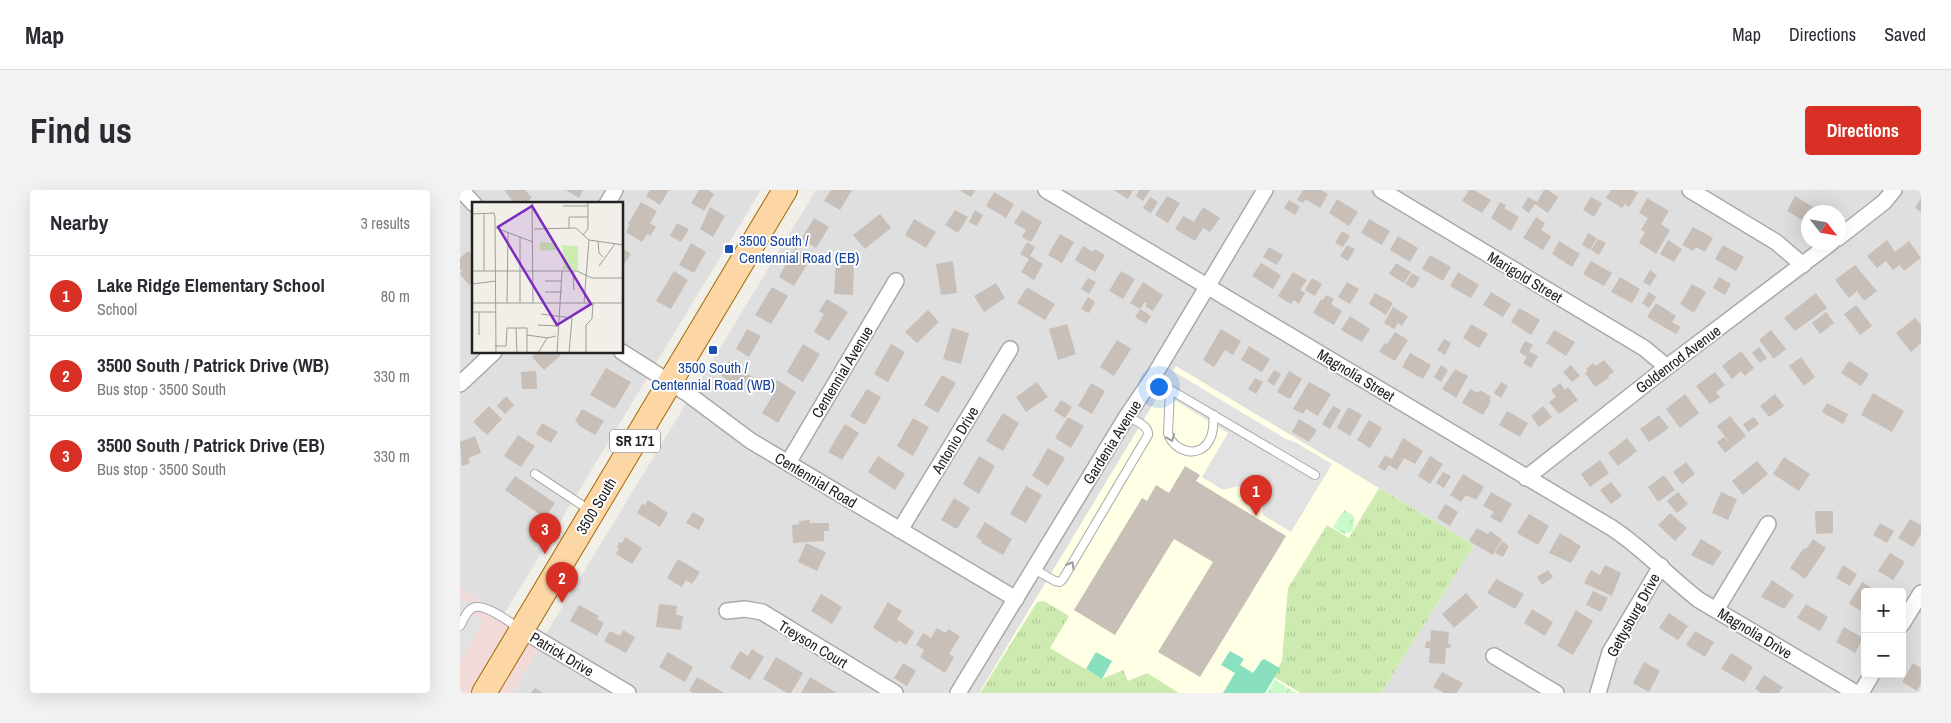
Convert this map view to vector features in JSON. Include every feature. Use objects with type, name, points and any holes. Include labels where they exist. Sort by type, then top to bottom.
[{"type":"main road","name":"3500 South","points":[[484,693],[785,190]]},
{"type":"street","points":[[461,190],[472,202]]},
{"type":"street","points":[[608,202],[615,190]]},
{"type":"street","name":"Magnolia Street","points":[[1046,190],[1630,540],[1661,566]]},
{"type":"street","name":"Gardenia Avenue","points":[[958,693],[1127,416],[1152,379],[1265,190]]},
{"type":"street","name":"Marigold Street","points":[[1381,190],[1644,348],[1667,368]]},
{"type":"street","points":[[1690,190],[1776,242],[1803,265]]},
{"type":"street","points":[[1846,232],[1884,202],[1894,190]]},
{"type":"street","name":"Goldenrod Avenue","points":[[1526,478],[1822,250]]},
{"type":"street","name":"Centennial Avenue","points":[[788,464],[896,281]]},
{"type":"street","name":"Antonio Drive","points":[[900,530],[1010,349]]},
{"type":"street","name":"Centennial Road","points":[[624,353],[670,382],[751,441],[1016,599]]},
{"type":"street","points":[[460,384],[492,354]]},
{"type":"street","points":[[1716,610],[1768,524]]},
{"type":"street","name":"Magnolia Drive","points":[[1661,566],[1680,585],[1716,610],[1856,693]]},
{"type":"street","name":"Gettysburg Drive","points":[[1598,693],[1610,652],[1661,566]]},
{"type":"street","points":[[1906,617],[1921,593]]},
{"type":"street","name":"Treyson Court","points":[[727,611],[745,609],[762,612],[895,693]]},
{"type":"street","name":"Patrick Drive","points":[[522,630],[628,693]]},
{"type":"street","points":[[1494,656],[1556,693]]},
{"type":"street","points":[[1861,693],[1870,678]]},
{"type":"lane","points":[[1152,379],[1315,475]]},
{"type":"lane","points":[[1170,390],[1168,432],[1176,447],[1187,452],[1203,448],[1212,434],[1214,415]]},
{"type":"lane","points":[[1034,569],[1056,581],[1060,582],[1063,579],[1148,435],[1146,427],[1127,416]]},
{"type":"lane","points":[[535,474],[593,512]]},
{"type":"lane","points":[[460,626],[471,608],[478,606],[488,609],[522,630]]},
{"type":"shaded area","points":[[460,190],[761,190],[460,687]]},
{"type":"shaded area","points":[[816,190],[1921,190],[1921,693],[510,693]]},
{"type":"shaded area","points":[[1176,366],[1474,545],[1381,693],[979,693]]},
{"type":"shaded area","points":[[1173,371],[1286,439],[1295,442],[1332,464],[1291,532],[1263,515],[1262,501],[1238,486],[1223,490],[1202,477],[1228,433],[1161,392]]},
{"type":"shaded area","points":[[460,588],[545,639],[512,693],[460,693]]},
{"type":"shaded area","points":[[460,597],[479,608],[475,615],[484,621],[460,662]]},
{"type":"green space","points":[[1379,488],[1474,545],[1381,693],[1301,693],[1274,677],[1282,660],[1288,588],[1327,525],[1349,538]]},
{"type":"green space","points":[[1344,510],[1354,516],[1353,531],[1344,534],[1333,527]]},
{"type":"green space","points":[[1044,601],[1069,616],[1050,648],[1102,679],[1123,670],[1128,681],[1147,673],[1179,693],[980,693],[1037,602]]},
{"type":"green space","points":[[1230,651],[1244,659],[1240,665],[1253,673],[1264,659],[1280,668],[1265,693],[1223,693],[1235,673],[1221,665]]},
{"type":"green space","points":[[1096,652],[1112,661],[1102,679],[1086,669]]},
{"type":"green space","points":[[1275,680],[1296,693],[1267,693]]},
{"type":"building","points":[[504,190],[525,190],[532,198],[527,202],[513,202]]},
{"type":"building","points":[[566,190],[583,190],[579,198]]},
{"type":"building","points":[[650,190],[669,190],[660,205],[646,196]]},
{"type":"building","points":[[699,190],[708,190],[714,194],[704,211],[691,203]]},
{"type":"building","points":[[831,190],[852,190],[840,210],[824,201]]},
{"type":"building","points":[[959,190],[976,190],[971,197]]},
{"type":"building","points":[[1115,190],[1133,190],[1128,199]]},
{"type":"building","points":[[1139,190],[1150,190],[1143,201],[1136,196]]},
{"type":"building","points":[[1303,190],[1321,190],[1328,194],[1320,208],[1305,199],[1303,203],[1297,200]]},
{"type":"building","points":[[1469,190],[1474,190],[1491,200],[1482,213],[1462,201]]},
{"type":"building","points":[[1544,190],[1548,190],[1558,197],[1548,213],[1535,204],[1529,213],[1522,208],[1528,197],[1537,202]]},
{"type":"building","points":[[1611,190],[1633,190],[1638,193],[1629,207],[1625,204],[1622,208],[1606,198]]},
{"type":"building","points":[[994,192],[1014,204],[1006,218],[986,206]]},
{"type":"building","points":[[1167,196],[1180,203],[1168,223],[1155,215]]},
{"type":"building","points":[[1795,196],[1810,205],[1801,205],[1801,219],[1787,211]]},
{"type":"building","points":[[1150,197],[1158,202],[1151,213],[1143,208]]},
{"type":"building","points":[[1591,197],[1602,203],[1594,217],[1583,210]]},
{"type":"building","points":[[1647,198],[1669,211],[1661,224],[1670,230],[1656,254],[1639,243],[1645,232],[1641,230],[1648,218],[1639,213]]},
{"type":"building","points":[[1921,198],[1921,212],[1915,208]]},
{"type":"building","points":[[1337,199],[1358,212],[1349,226],[1329,213]]},
{"type":"building","points":[[1289,200],[1300,207],[1295,215],[1284,208]]},
{"type":"building","points":[[641,202],[657,211],[650,223],[656,227],[650,236],[647,234],[642,242],[626,232],[630,225],[628,224]]},
{"type":"building","points":[[1500,202],[1506,205],[1504,208],[1519,217],[1511,231],[1491,218]]},
{"type":"building","points":[[710,207],[725,216],[713,237],[700,229]]},
{"type":"building","points":[[1203,207],[1220,218],[1210,232],[1203,228],[1195,241],[1175,229],[1183,216],[1194,222]]},
{"type":"building","points":[[955,210],[968,217],[958,233],[945,225]]},
{"type":"building","points":[[975,210],[983,215],[977,226],[969,222]]},
{"type":"building","points":[[1022,210],[1042,222],[1031,242],[1022,237],[1026,230],[1014,223]]},
{"type":"building","points":[[880,214],[891,228],[865,249],[853,235]]},
{"type":"building","points":[[1536,217],[1545,223],[1541,230],[1551,236],[1543,250],[1523,238]]},
{"type":"building","points":[[814,218],[829,227],[816,248],[801,239]]},
{"type":"building","points":[[914,219],[936,232],[926,248],[905,235]]},
{"type":"building","points":[[1369,219],[1390,231],[1382,245],[1361,233]]},
{"type":"building","points":[[677,223],[689,229],[681,242],[670,236]]},
{"type":"building","points":[[1693,227],[1713,238],[1705,252],[1696,247],[1693,251],[1682,245]]},
{"type":"building","points":[[1342,231],[1350,236],[1343,247],[1335,243]]},
{"type":"building","points":[[1588,233],[1597,238],[1590,250],[1582,245]]},
{"type":"building","points":[[1060,234],[1074,242],[1062,263],[1048,255]]},
{"type":"building","points":[[1398,236],[1418,248],[1410,262],[1390,250]]},
{"type":"building","points":[[1598,239],[1606,243],[1599,255],[1591,250]]},
{"type":"building","points":[[1668,240],[1682,249],[1674,262],[1660,254]]},
{"type":"building","points":[[1887,240],[1895,252],[1909,241],[1921,258],[1904,271],[1900,265],[1893,270],[1886,261],[1877,268],[1867,256]]},
{"type":"building","points":[[1559,241],[1580,254],[1572,267],[1552,254]]},
{"type":"building","points":[[1027,242],[1035,247],[1030,256],[1043,264],[1034,280],[1021,272],[1029,259],[1020,254]]},
{"type":"building","points":[[691,243],[706,252],[694,273],[679,265]]},
{"type":"building","points":[[1347,245],[1355,249],[1348,261],[1340,256]]},
{"type":"building","points":[[1723,245],[1744,257],[1736,271],[1715,259]]},
{"type":"building","points":[[1083,246],[1093,252],[1094,249],[1105,255],[1095,272],[1075,260]]},
{"type":"building","points":[[1269,247],[1283,255],[1277,265],[1263,257]]},
{"type":"building","points":[[795,248],[811,258],[794,286],[779,277]]},
{"type":"building","points":[[624,249],[631,254],[624,264]]},
{"type":"building","points":[[468,251],[472,255],[472,283],[469,285],[460,274],[462,271],[460,269],[460,258]]},
{"type":"building","points":[[1430,255],[1451,267],[1443,281],[1422,269]]},
{"type":"building","points":[[953,261],[957,293],[941,295],[936,264]]},
{"type":"building","points":[[1591,261],[1612,273],[1604,286],[1583,274]]},
{"type":"building","points":[[836,262],[854,263],[853,295],[834,294]]},
{"type":"building","points":[[1261,263],[1281,275],[1273,289],[1252,276]]},
{"type":"building","points":[[1396,263],[1411,272],[1404,283],[1389,274]]},
{"type":"building","points":[[1855,265],[1877,291],[1864,301],[1857,291],[1849,298],[1835,280]]},
{"type":"building","points":[[1650,270],[1657,275],[1650,286],[1643,282]]},
{"type":"building","points":[[674,271],[688,280],[671,309],[656,301]]},
{"type":"building","points":[[1121,271],[1135,279],[1123,299],[1109,291]]},
{"type":"building","points":[[1293,272],[1307,280],[1300,290],[1305,293],[1299,304],[1294,300],[1291,304],[1278,296]]},
{"type":"building","points":[[1458,272],[1479,285],[1471,298],[1450,286]]},
{"type":"building","points":[[1412,273],[1420,278],[1413,289],[1405,284]]},
{"type":"building","points":[[1620,277],[1640,289],[1632,303],[1611,292]]},
{"type":"building","points":[[1719,277],[1731,284],[1725,295],[1713,288]]},
{"type":"building","points":[[1088,278],[1096,282],[1089,294],[1081,289]]},
{"type":"building","points":[[1312,278],[1322,284],[1315,296],[1305,290]]},
{"type":"building","points":[[1143,282],[1163,295],[1153,311],[1145,306],[1147,303],[1145,302],[1140,309],[1130,303]]},
{"type":"building","points":[[1347,282],[1359,289],[1350,304],[1338,297]]},
{"type":"building","points":[[996,283],[1005,298],[984,312],[974,296]]},
{"type":"building","points":[[1692,284],[1706,292],[1694,313],[1680,304]]},
{"type":"building","points":[[772,287],[788,296],[771,324],[755,315]]},
{"type":"building","points":[[1027,287],[1055,304],[1045,320],[1017,303]]},
{"type":"building","points":[[1491,292],[1511,304],[1503,317],[1483,305]]},
{"type":"building","points":[[1649,292],[1656,297],[1649,308],[1642,303]]},
{"type":"building","points":[[1375,293],[1393,303],[1386,315],[1369,304]]},
{"type":"building","points":[[1816,293],[1827,308],[1795,331],[1784,318]]},
{"type":"building","points":[[1326,295],[1334,299],[1331,304],[1342,311],[1334,325],[1313,313],[1321,299],[1323,300]]},
{"type":"building","points":[[1088,297],[1095,302],[1089,313],[1081,309]]},
{"type":"building","points":[[827,299],[848,312],[829,341],[814,332],[824,314],[819,311]]},
{"type":"building","points":[[1656,303],[1676,316],[1672,322],[1681,327],[1676,334],[1647,317]]},
{"type":"building","points":[[1856,305],[1872,326],[1860,335],[1844,314]]},
{"type":"building","points":[[1393,307],[1408,316],[1402,326],[1398,323],[1394,329],[1384,323]]},
{"type":"building","points":[[1519,308],[1540,320],[1531,335],[1511,322]]},
{"type":"building","points":[[1140,309],[1151,316],[1146,324],[1135,317]]},
{"type":"building","points":[[928,310],[939,322],[917,343],[905,332]]},
{"type":"building","points":[[1826,312],[1834,323],[1820,334],[1812,323]]},
{"type":"building","points":[[1350,316],[1370,329],[1362,342],[1341,330]]},
{"type":"building","points":[[1915,318],[1921,325],[1921,343],[1911,352],[1896,333]]},
{"type":"building","points":[[1067,324],[1076,354],[1058,360],[1049,329]]},
{"type":"building","points":[[1471,324],[1488,334],[1479,348],[1463,338]]},
{"type":"building","points":[[952,328],[969,333],[961,364],[943,359]]},
{"type":"building","points":[[747,329],[761,336],[749,357],[736,349]]},
{"type":"building","points":[[1221,329],[1241,341],[1233,355],[1225,350],[1214,367],[1203,360]]},
{"type":"building","points":[[1554,330],[1575,342],[1566,356],[1546,343]]},
{"type":"building","points":[[1771,330],[1786,349],[1774,359],[1759,340]]},
{"type":"building","points":[[1395,332],[1408,340],[1395,361],[1379,352]]},
{"type":"building","points":[[1444,339],[1451,343],[1445,355],[1437,350]]},
{"type":"building","points":[[1117,340],[1131,349],[1114,376],[1100,367]]},
{"type":"building","points":[[1525,341],[1533,345],[1529,351],[1538,356],[1531,368],[1523,363],[1527,357],[1519,352]]},
{"type":"building","points":[[803,344],[820,354],[803,382],[787,372]]},
{"type":"building","points":[[891,344],[905,352],[888,382],[874,374]]},
{"type":"building","points":[[1249,346],[1270,359],[1262,372],[1241,360]]},
{"type":"building","points":[[1759,347],[1767,358],[1760,363],[1752,353]]},
{"type":"building","points":[[1741,351],[1754,368],[1745,376],[1741,371],[1732,379],[1722,366]]},
{"type":"building","points":[[1410,353],[1431,365],[1423,379],[1402,367]]},
{"type":"building","points":[[535,354],[561,355],[544,370],[532,357]]},
{"type":"building","points":[[1801,357],[1815,377],[1804,386],[1789,366]]},
{"type":"building","points":[[1604,360],[1614,372],[1608,376],[1609,378],[1595,387],[1585,373],[1588,371],[1586,369],[1593,363],[1596,366]]},
{"type":"building","points":[[729,361],[754,378],[744,391],[719,374]]},
{"type":"building","points":[[1849,361],[1869,374],[1861,386],[1841,373]]},
{"type":"building","points":[[1441,365],[1448,370],[1441,382],[1434,377]]},
{"type":"building","points":[[1571,365],[1580,376],[1572,382],[1563,372]]},
{"type":"building","points":[[606,368],[631,382],[615,409],[590,395]]},
{"type":"building","points":[[1455,369],[1468,376],[1456,398],[1442,389]]},
{"type":"building","points":[[1274,370],[1281,374],[1274,386],[1267,381]]},
{"type":"building","points":[[536,371],[537,389],[522,389],[521,372]]},
{"type":"building","points":[[1289,371],[1302,379],[1290,399],[1277,392]]},
{"type":"building","points":[[1715,372],[1725,385],[1716,392],[1720,397],[1710,404],[1696,386]]},
{"type":"building","points":[[942,375],[956,383],[938,413],[924,405]]},
{"type":"building","points":[[1255,378],[1263,382],[1256,394],[1248,389]]},
{"type":"building","points":[[777,380],[796,392],[778,423],[762,413],[774,393],[770,391]]},
{"type":"building","points":[[1037,382],[1048,397],[1026,412],[1016,397]]},
{"type":"building","points":[[1309,382],[1331,394],[1318,416],[1306,409],[1303,414],[1293,409]]},
{"type":"building","points":[[1501,382],[1508,386],[1501,398],[1494,393]]},
{"type":"building","points":[[1091,383],[1105,391],[1092,414],[1078,406]]},
{"type":"building","points":[[1560,383],[1565,390],[1568,387],[1578,400],[1559,414],[1549,402],[1556,397],[1551,390]]},
{"type":"building","points":[[867,389],[881,397],[865,425],[850,416]]},
{"type":"building","points":[[1470,389],[1478,393],[1480,390],[1491,397],[1489,400],[1491,401],[1483,415],[1462,403]]},
{"type":"building","points":[[1873,393],[1904,411],[1892,432],[1861,415]]},
{"type":"building","points":[[1685,394],[1699,413],[1680,428],[1666,409]]},
{"type":"building","points":[[1775,394],[1784,406],[1769,417],[1760,406]]},
{"type":"building","points":[[506,396],[514,405],[505,414],[497,406]]},
{"type":"building","points":[[1061,400],[1072,407],[1065,418],[1054,411]]},
{"type":"building","points":[[1827,403],[1848,414],[1843,424],[1822,412]]},
{"type":"building","points":[[489,406],[502,419],[487,435],[473,422]]},
{"type":"building","points":[[1333,406],[1341,410],[1330,429],[1322,424]]},
{"type":"building","points":[[1543,406],[1552,417],[1539,427],[1531,416]]},
{"type":"building","points":[[1348,407],[1362,415],[1350,436],[1337,428]]},
{"type":"building","points":[[582,409],[604,421],[595,435],[578,425],[575,421]]},
{"type":"building","points":[[1507,411],[1528,423],[1520,437],[1499,425]]},
{"type":"building","points":[[1003,413],[1019,423],[1003,451],[986,441]]},
{"type":"building","points":[[1659,415],[1669,428],[1649,442],[1640,429]]},
{"type":"building","points":[[1730,416],[1746,436],[1725,453],[1717,442],[1724,437],[1730,443],[1717,426]]},
{"type":"building","points":[[1068,417],[1084,426],[1071,448],[1055,438]]},
{"type":"building","points":[[1754,417],[1759,424],[1748,432],[1743,424]]},
{"type":"building","points":[[913,418],[929,427],[913,456],[897,446]]},
{"type":"building","points":[[1299,419],[1317,430],[1309,442],[1292,432]]},
{"type":"building","points":[[1369,420],[1382,428],[1370,448],[1357,440]]},
{"type":"building","points":[[542,423],[558,432],[551,443],[536,434]]},
{"type":"building","points":[[845,424],[859,433],[842,460],[828,452]]},
{"type":"building","points":[[518,435],[535,446],[521,467],[504,456]]},
{"type":"building","points":[[475,436],[481,453],[468,458],[470,463],[462,466],[460,442]]},
{"type":"building","points":[[1403,438],[1423,451],[1415,464],[1404,458],[1397,470],[1389,465],[1385,471],[1378,467],[1385,455],[1392,459]]},
{"type":"building","points":[[1627,438],[1637,451],[1618,466],[1608,453]]},
{"type":"building","points":[[1048,448],[1065,458],[1048,486],[1032,476]]},
{"type":"building","points":[[878,456],[905,474],[895,490],[868,472]]},
{"type":"building","points":[[979,456],[995,466],[979,494],[963,484]]},
{"type":"building","points":[[1430,456],[1443,464],[1430,484],[1418,476]]},
{"type":"building","points":[[1784,457],[1810,474],[1799,491],[1773,474]]},
{"type":"building","points":[[1600,460],[1609,473],[1590,487],[1581,474]]},
{"type":"building","points":[[1757,461],[1768,474],[1743,495],[1732,481]]},
{"type":"building","points":[[1686,462],[1695,474],[1682,484],[1673,472]]},
{"type":"building","points":[[1185,466],[1200,475],[1196,481],[1286,536],[1200,677],[1158,652],[1213,562],[1174,539],[1115,635],[1074,610],[1142,498],[1147,501],[1156,485],[1169,493]]},
{"type":"building","points":[[1443,472],[1451,476],[1444,488],[1436,483]]},
{"type":"building","points":[[1463,474],[1484,487],[1476,500],[1466,495],[1461,502],[1450,495]]},
{"type":"building","points":[[1664,475],[1675,490],[1658,502],[1648,487]]},
{"type":"building","points":[[515,476],[555,503],[545,518],[505,490]]},
{"type":"building","points":[[1611,482],[1622,496],[1611,504],[1600,490]]},
{"type":"building","points":[[1026,486],[1042,495],[1026,523],[1010,514]]},
{"type":"building","points":[[1491,492],[1512,504],[1501,523],[1490,517],[1494,512],[1483,506]]},
{"type":"building","points":[[1678,492],[1688,504],[1677,513],[1667,501]]},
{"type":"building","points":[[1721,492],[1737,499],[1728,520],[1712,513]]},
{"type":"building","points":[[954,498],[970,508],[957,529],[941,520]]},
{"type":"building","points":[[648,500],[668,513],[660,527],[637,513],[642,504],[645,505]]},
{"type":"building","points":[[1445,504],[1458,512],[1450,526],[1437,518]]},
{"type":"building","points":[[1815,511],[1833,511],[1833,533],[1816,534]]},
{"type":"building","points":[[693,512],[705,519],[699,530],[686,523]]},
{"type":"building","points":[[1670,513],[1687,528],[1675,541],[1658,525]]},
{"type":"building","points":[[1529,514],[1549,526],[1538,545],[1517,533]]},
{"type":"building","points":[[1910,519],[1921,525],[1921,534],[1913,547],[1898,538]]},
{"type":"building","points":[[810,520],[810,523],[829,523],[829,531],[824,531],[824,541],[793,543],[792,525],[799,524],[799,521]]},
{"type":"building","points":[[985,522],[1012,539],[1003,555],[981,543],[982,541],[976,537]]},
{"type":"building","points":[[1880,523],[1894,531],[1887,543],[1873,535]]},
{"type":"building","points":[[1477,528],[1488,534],[1490,531],[1502,539],[1493,555],[1469,541]]},
{"type":"building","points":[[1560,533],[1581,546],[1571,563],[1549,553]]},
{"type":"building","points":[[625,537],[642,548],[632,564],[616,554],[619,542],[622,543]]},
{"type":"building","points":[[1701,539],[1722,552],[1713,566],[1691,555]]},
{"type":"building","points":[[1813,539],[1826,548],[1805,579],[1790,568]]},
{"type":"building","points":[[1502,541],[1509,546],[1503,557],[1495,553]]},
{"type":"building","points":[[806,543],[826,552],[817,571],[798,562]]},
{"type":"building","points":[[1890,553],[1905,562],[1893,580],[1878,571]]},
{"type":"building","points":[[678,559],[700,572],[692,584],[686,580],[682,587],[667,578]]},
{"type":"building","points":[[1605,565],[1621,573],[1612,596],[1584,583],[1591,570],[1600,575]]},
{"type":"building","points":[[1843,565],[1857,574],[1850,586],[1836,578]]},
{"type":"building","points":[[1548,570],[1553,577],[1542,585],[1537,577]]},
{"type":"building","points":[[1496,579],[1524,594],[1515,609],[1487,593]]},
{"type":"building","points":[[1772,580],[1794,595],[1784,609],[1761,597]]},
{"type":"building","points":[[1862,582],[1872,588],[1861,588],[1861,611],[1849,604]]},
{"type":"building","points":[[1593,591],[1608,598],[1601,612],[1586,605]]},
{"type":"building","points":[[1466,593],[1478,607],[1454,628],[1442,614]]},
{"type":"building","points":[[821,594],[842,607],[832,624],[811,611]]},
{"type":"building","points":[[888,602],[902,611],[897,619],[914,632],[906,645],[899,640],[897,643],[873,628]]},
{"type":"building","points":[[659,604],[677,606],[676,615],[683,616],[681,630],[656,627]]},
{"type":"building","points":[[1806,604],[1828,617],[1820,631],[1797,618]]},
{"type":"building","points":[[579,605],[599,616],[597,619],[604,623],[597,636],[570,621]]},
{"type":"building","points":[[1532,609],[1553,622],[1545,636],[1524,623]]},
{"type":"building","points":[[1576,610],[1593,621],[1573,655],[1557,646]]},
{"type":"building","points":[[1669,613],[1688,626],[1678,640],[1659,628]]},
{"type":"building","points":[[1844,627],[1861,637],[1861,642],[1855,653],[1836,642]]},
{"type":"building","points":[[937,628],[946,633],[948,629],[960,636],[949,654],[954,657],[945,673],[920,657],[924,650],[916,645],[923,633],[931,638]]},
{"type":"building","points":[[623,630],[635,637],[626,653],[604,641],[610,631],[620,636]]},
{"type":"building","points":[[1431,630],[1449,632],[1448,644],[1451,644],[1450,648],[1446,648],[1445,664],[1429,663],[1430,648],[1425,648],[1426,641],[1430,642]]},
{"type":"building","points":[[1695,631],[1714,642],[1705,657],[1686,645]]},
{"type":"building","points":[[752,649],[764,657],[750,680],[730,668],[740,651],[748,656]]},
{"type":"building","points":[[668,652],[693,667],[685,682],[659,667]]},
{"type":"building","points":[[1731,653],[1753,667],[1744,682],[1721,669]]},
{"type":"building","points":[[776,657],[803,673],[791,693],[787,693],[763,679]]},
{"type":"building","points":[[1644,662],[1660,671],[1649,692],[1633,683]]},
{"type":"building","points":[[903,663],[916,671],[907,686],[894,678]]},
{"type":"building","points":[[1913,663],[1921,668],[1921,684],[1917,691],[1902,682]]},
{"type":"building","points":[[1442,672],[1463,683],[1457,693],[1444,693],[1433,687]]},
{"type":"building","points":[[1764,675],[1783,687],[1779,693],[1761,693],[1755,689]]},
{"type":"building","points":[[697,677],[724,693],[693,693],[689,691]]},
{"type":"building","points":[[810,677],[837,693],[801,693]]},
{"type":"building","points":[[535,688],[543,693],[531,693]]},
{"type":"place","name":"3500 South / Centennial Road (EB)","points":[[729,249]]},
{"type":"place","name":"3500 South / Centennial Road (WB)","points":[[713,350]]},
{"type":"place","name":"Lake Ridge Elementary School","points":[[1256,516]]},
{"type":"place","name":"3500 South / Patrick Drive (EB)","points":[[545,554]]},
{"type":"place","name":"3500 South / Patrick Drive (WB)","points":[[562,603]]}]
